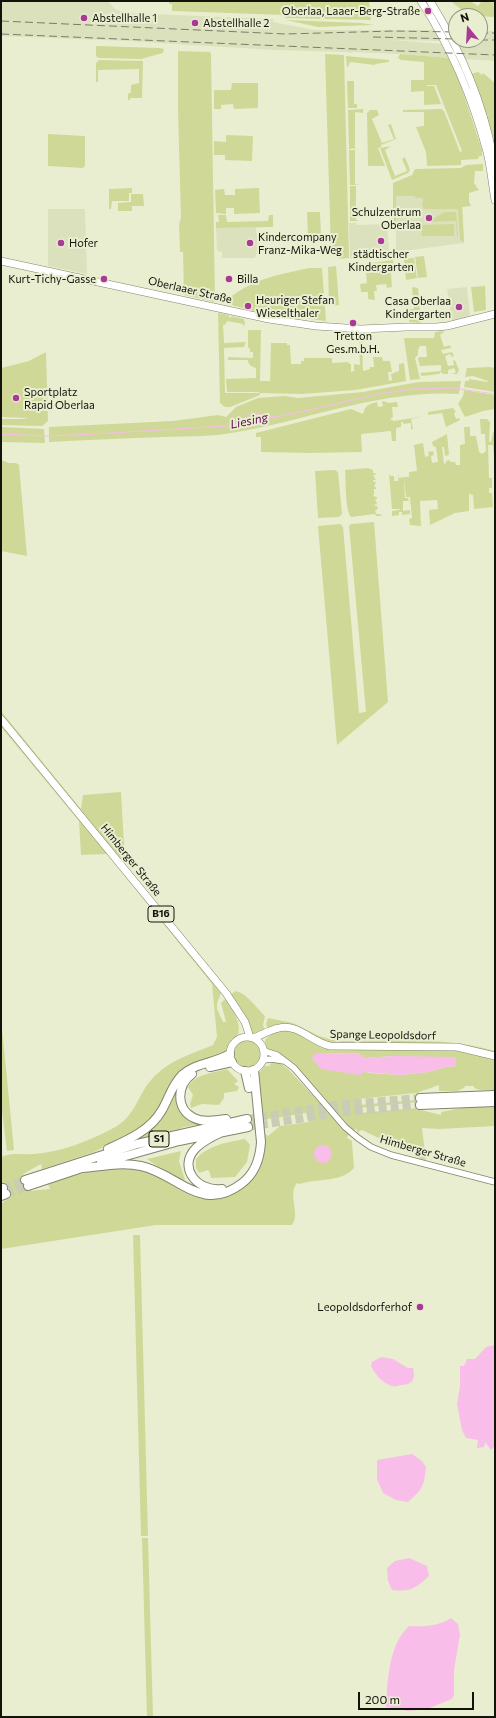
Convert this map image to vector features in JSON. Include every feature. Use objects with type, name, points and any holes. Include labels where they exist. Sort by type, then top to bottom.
[{"type":"highway","points":[[81,1165],[149,1127],[160,1114],[176,1082],[182,1075],[193,1068],[223,1058],[231,1058]]},
{"type":"highway","points":[[231,1058],[199,1070],[186,1079],[182,1085],[180,1101],[188,1114],[195,1118],[208,1120],[230,1119],[245,1122]]},
{"type":"highway","points":[[81,1165],[140,1166],[161,1173],[187,1189],[204,1195],[224,1193],[235,1189],[245,1182],[253,1172],[260,1152],[261,1142],[249,1071]]},
{"type":"highway","points":[[222,1132],[202,1143],[191,1154],[189,1161],[191,1176],[197,1183],[205,1188],[214,1190],[233,1185],[242,1178],[254,1160],[256,1142],[248,1079],[249,1071]]},
{"type":"highway","points":[[495,1095],[420,1101],[495,1102]]},
{"type":"highway","name":"S1","points":[[81,1165],[222,1132],[245,1122]]},
{"type":"highway","name":"S1","points":[[26,1183],[81,1165],[137,1144],[245,1122]]},
{"type":"main road","points":[[422,1],[458,59],[465,86],[487,152],[495,200]]},
{"type":"main road","points":[[430,1],[444,24],[489,136],[495,168]]},
{"type":"main road","name":"Oberlaaer Straße","points":[[1,260],[270,319],[300,324],[362,329],[436,327],[447,326],[495,314]]},
{"type":"main road","name":"Himberger Straße","points":[[1,719],[222,988],[245,1022],[252,1038]]},
{"type":"main road","name":"Himberger Straße","points":[[240,1016],[242,1028],[241,1038]]},
{"type":"main road","name":"Spange Leopoldsdorf","points":[[252,1038],[266,1031],[280,1027],[292,1028],[314,1041],[330,1046],[456,1048],[495,1056]]},
{"type":"main road","points":[[263,1048],[252,1038],[241,1038],[233,1045],[231,1058],[238,1068],[249,1071],[260,1065],[263,1060],[264,1038],[274,1029]]},
{"type":"street","name":"Himberger Straße","points":[[263,1048],[278,1055],[294,1068],[346,1127],[366,1144],[391,1155],[495,1182]]},
{"type":"street","points":[[263,1060],[272,1059],[284,1061]]},
{"type":"shaded area","points":[[1,1],[108,1],[115,9],[127,13],[273,19],[273,22],[314,30],[435,30],[441,41],[392,40],[443,44],[450,58],[400,54],[274,50],[128,41],[1,36]]},
{"type":"shaded area","points":[[488,31],[495,31],[495,61],[465,59],[460,48],[488,48]]},
{"type":"shaded area","name":"Schulzentrum Oberlaa","points":[[462,195],[464,243],[396,252],[396,196]]},
{"type":"shaded area","points":[[48,209],[85,209],[87,274],[48,266]]},
{"type":"shaded area","points":[[349,223],[356,223],[357,225],[387,224],[389,251],[371,252],[354,256],[350,259]]},
{"type":"shaded area","points":[[256,227],[258,249],[255,258],[222,258],[222,252],[217,251],[216,228]]},
{"type":"shaded area","name":"Casa Oberlaa Kindergarten","points":[[467,287],[470,316],[452,321],[447,289]]},
{"type":"shaded area","points":[[358,1053],[364,1058],[394,1056],[455,1057],[456,1066],[428,1072],[401,1075],[364,1072],[360,1075],[321,1069],[312,1059],[314,1054]]},
{"type":"shaded area","points":[[319,1145],[327,1145],[332,1150],[330,1161],[327,1163],[319,1163],[314,1158],[314,1150]]},
{"type":"shaded area","points":[[495,1345],[495,1446],[491,1450],[485,1442],[484,1447],[477,1448],[478,1440],[466,1438],[462,1430],[457,1404],[460,1386],[460,1366],[464,1366],[467,1359],[475,1359],[486,1347]]},
{"type":"shaded area","points":[[381,1357],[393,1359],[408,1368],[413,1368],[414,1375],[412,1381],[408,1384],[394,1386],[388,1385],[377,1375],[371,1366],[372,1362]]},
{"type":"shaded area","points":[[412,1454],[422,1461],[426,1467],[422,1487],[408,1502],[396,1500],[383,1493],[377,1479],[377,1460]]},
{"type":"shaded area","points":[[409,1558],[427,1566],[429,1576],[412,1589],[392,1590],[388,1581],[387,1568],[395,1561]]},
{"type":"shaded area","points":[[451,1618],[458,1624],[460,1635],[454,1670],[454,1695],[452,1699],[427,1709],[408,1711],[386,1707],[390,1664],[397,1643],[402,1634],[409,1626],[431,1625],[441,1623]]},
{"type":"green space","points":[[169,1],[369,1],[371,20],[285,18],[285,15],[172,11],[172,4],[169,4]]},
{"type":"green space","points":[[451,1],[470,1],[478,6],[482,1],[495,3],[493,6],[495,7],[495,17],[488,16],[488,8],[460,8]]},
{"type":"green space","points":[[286,20],[361,23],[374,25],[318,27]]},
{"type":"green space","points":[[96,46],[164,49],[163,53],[141,59],[98,58],[96,56]]},
{"type":"green space","points":[[178,51],[210,52],[211,54],[215,302],[184,295],[183,252],[180,252],[179,224],[181,218]]},
{"type":"green space","points":[[325,54],[344,55],[349,258],[339,259],[339,254],[336,254],[336,251],[331,252]]},
{"type":"green space","points":[[400,54],[450,58],[482,150],[482,156],[479,156],[478,159],[461,160],[461,165],[427,166],[426,152],[416,127],[424,126],[424,112],[403,112],[403,110],[441,109],[444,111],[460,152],[462,151],[436,85],[427,86],[434,86],[441,104],[424,105],[424,91],[411,92],[411,80],[424,80],[424,62],[401,60],[398,58]]},
{"type":"green space","points":[[346,56],[389,60],[389,62],[375,65],[350,62],[347,67]]},
{"type":"green space","points":[[99,60],[143,61],[142,98],[130,98],[130,100],[128,100],[128,94],[131,92],[131,85],[139,83],[139,69],[98,70],[98,82],[96,82],[96,63]]},
{"type":"green space","points":[[478,72],[482,75],[483,73],[495,83],[495,145],[471,74]]},
{"type":"green space","points":[[347,81],[354,81],[354,104],[357,104],[357,108],[348,108]]},
{"type":"green space","points":[[232,83],[258,83],[258,108],[234,109],[233,104],[221,105],[221,109],[214,109],[214,90],[231,90]]},
{"type":"green space","points":[[363,109],[363,113],[355,112],[355,148],[358,148],[349,149],[348,110]]},
{"type":"green space","points":[[370,110],[377,110],[379,115],[372,119],[382,143],[394,139],[388,125],[391,124],[396,139],[381,145],[381,147],[378,148],[385,166],[368,166],[367,113]]},
{"type":"green space","points":[[48,134],[85,136],[85,166],[83,168],[48,166]]},
{"type":"green space","points":[[226,135],[253,136],[252,161],[225,160],[225,155],[214,155],[214,141],[226,142]]},
{"type":"green space","points":[[391,146],[385,150],[395,176],[407,171],[402,159],[405,157],[410,170],[408,173],[392,180],[380,148]]},
{"type":"green space","points":[[349,150],[355,150],[355,184],[359,185],[350,185]]},
{"type":"green space","points":[[483,164],[483,171],[475,171],[474,183],[479,190],[469,193],[469,202],[471,206],[462,207],[464,242],[460,240],[458,209],[424,209],[422,198],[415,198],[415,196],[396,196],[396,229],[393,229],[393,183],[412,175],[415,169],[461,168],[466,165]]},
{"type":"green space","points":[[350,186],[356,186],[356,220],[359,221],[350,221]]},
{"type":"green space","points":[[132,188],[132,193],[129,193],[129,201],[112,201],[111,209],[109,209],[109,189]]},
{"type":"green space","points":[[259,188],[260,213],[234,214],[234,208],[226,208],[226,214],[216,213],[215,190],[224,189],[225,195],[235,195],[235,189]]},
{"type":"green space","points":[[131,194],[143,194],[144,206],[132,206],[132,211],[118,211],[118,203],[131,202]]},
{"type":"green space","points":[[307,212],[320,212],[321,236],[308,236]]},
{"type":"green space","points":[[444,212],[456,212],[458,237],[456,221],[428,222]]},
{"type":"green space","points":[[218,215],[226,215],[227,222],[268,221],[269,215],[273,215],[273,227],[216,228],[216,222],[219,222]]},
{"type":"green space","points":[[454,224],[454,236],[422,236],[421,225]]},
{"type":"green space","points":[[424,256],[427,277],[418,278],[415,257]]},
{"type":"green space","points":[[414,258],[417,278],[406,280],[404,259]]},
{"type":"green space","points":[[393,260],[395,272],[391,273],[392,287],[387,288],[386,284],[376,285],[377,291],[374,291],[375,300],[368,299],[368,292],[361,292],[360,284],[367,283],[365,264]]},
{"type":"green space","points":[[336,266],[339,305],[329,306],[328,267]]},
{"type":"green space","points":[[309,268],[322,268],[326,321],[261,313],[232,305],[232,296],[250,285],[289,272]]},
{"type":"green space","points":[[485,286],[486,310],[474,312],[471,287]]},
{"type":"green space","points":[[412,287],[418,288],[421,323],[409,322],[410,309],[414,309]]},
{"type":"green space","points":[[218,313],[229,315],[231,318],[231,316],[244,319],[245,324],[243,327],[243,324],[227,321],[226,324],[223,325],[224,343],[246,342],[244,347],[224,348],[225,393],[259,393],[260,382],[259,392],[227,392],[226,379],[256,378],[256,368],[250,366],[248,360],[228,360],[228,357],[253,358],[253,352],[250,352],[250,348],[248,348],[248,330],[261,330],[260,381],[270,381],[271,343],[287,343],[287,345],[290,345],[291,364],[301,364],[301,361],[304,361],[304,358],[332,358],[332,363],[349,362],[349,364],[351,364],[351,372],[354,371],[354,364],[360,365],[359,342],[362,342],[363,371],[370,369],[370,367],[374,367],[373,357],[382,357],[383,361],[390,361],[392,372],[388,372],[389,381],[392,380],[391,374],[399,371],[399,364],[404,363],[406,381],[355,390],[302,394],[260,393],[260,395],[230,407],[225,407],[220,403]]},
{"type":"green space","points":[[445,331],[440,335],[444,347],[450,345],[451,348],[441,350],[443,354],[452,352],[454,356],[452,357],[450,354],[445,356],[448,366],[454,365],[453,361],[455,360],[459,370],[457,374],[452,374],[456,372],[454,368],[448,370],[448,374],[443,374],[441,372],[439,374],[422,376],[420,373],[441,371],[441,365],[420,366],[418,359],[419,357],[427,357],[426,346],[420,346],[418,355],[415,358],[420,379],[410,380],[404,338],[434,338],[435,332]]},
{"type":"green space","points":[[46,352],[48,421],[42,426],[1,425],[1,419],[29,418],[1,417],[1,368],[29,361]]},
{"type":"green space","points":[[467,368],[495,368],[495,392],[464,387],[465,381],[469,381],[469,379],[488,381],[473,376],[465,377]]},
{"type":"green space","points":[[461,381],[459,394],[401,396],[344,407],[259,428],[223,434],[206,436],[49,442],[49,427],[173,421],[218,415],[226,417],[236,407],[258,398],[285,396],[298,398],[363,392],[419,382]]},
{"type":"green space","points":[[464,390],[495,395],[495,409],[465,417],[458,404],[463,396]]},
{"type":"green space","points":[[382,401],[388,403],[397,402],[398,407],[392,407],[393,417],[390,419],[394,421],[425,416],[411,419],[413,429],[411,429],[411,423],[403,424],[403,422],[401,422],[401,427],[396,428],[396,441],[392,441],[391,431],[361,434],[362,452],[261,452],[261,437],[256,437],[256,433],[351,409],[363,414],[365,408],[369,404],[377,402],[378,407],[383,406]]},
{"type":"green space","points":[[453,408],[456,412],[454,413],[456,419],[459,418],[460,420],[446,427],[442,413],[428,415],[428,412]]},
{"type":"green space","points":[[480,419],[487,419],[490,422],[489,442],[491,442],[493,432],[495,432],[495,470],[493,445],[488,445],[489,478],[492,478],[492,488],[489,488],[489,493],[492,493],[493,507],[474,509],[473,495],[469,494],[469,511],[455,513],[430,525],[429,510],[438,509],[437,500],[420,501],[421,526],[410,525],[409,519],[412,518],[410,497],[406,497],[404,477],[409,477],[409,472],[417,471],[414,445],[423,443],[425,457],[429,456],[428,452],[433,451],[434,455],[431,456],[432,463],[438,462],[436,447],[433,446],[432,442],[447,434],[449,455],[445,456],[444,447],[442,447],[444,464],[446,461],[450,460],[450,462],[455,462],[456,465],[460,465],[460,445],[465,444],[464,427],[470,427],[470,436],[476,436],[479,452],[482,454],[486,451],[485,434],[481,434]]},
{"type":"green space","points":[[1,427],[44,429],[45,443],[1,442]]},
{"type":"green space","points":[[1,460],[19,465],[27,556],[1,551]]},
{"type":"green space","points":[[368,468],[373,470],[373,473],[376,475],[373,475],[376,480],[373,480],[376,482],[374,487],[376,487],[376,489],[374,489],[373,496],[377,497],[377,499],[375,499],[377,504],[373,505],[377,506],[378,509],[375,510],[376,514],[380,514],[382,516],[376,516],[375,514],[351,517],[347,502],[345,470]]},
{"type":"green space","points":[[335,470],[338,472],[342,514],[339,517],[318,518],[315,471]]},
{"type":"green space","points":[[399,473],[399,478],[404,477],[405,498],[408,498],[409,501],[403,501],[403,511],[410,510],[410,514],[402,515],[402,512],[399,512],[399,515],[392,516],[392,511],[400,510],[392,509],[389,474],[394,476],[394,481],[398,481]]},
{"type":"green space","points":[[374,522],[388,702],[337,745],[318,526],[340,524],[343,527],[359,713],[366,712],[349,526],[351,524]]},
{"type":"green space","points":[[1,711],[81,809],[83,795],[121,792],[125,862],[120,868],[221,993],[217,1003],[217,1009],[223,1022],[226,1022],[221,1003],[225,999],[233,1010],[239,1025],[238,1034],[230,1043],[226,1052],[169,1086],[157,1114],[144,1127],[94,1152],[42,1169],[41,1164],[23,1174],[29,1191],[50,1189],[48,1184],[72,1176],[116,1167],[142,1168],[214,1197],[253,1176],[262,1131],[268,1136],[280,1126],[309,1122],[306,1113],[262,1120],[257,1075],[265,1066],[271,1066],[269,1065],[273,1062],[280,1063],[288,1069],[349,1134],[347,1138],[352,1141],[354,1168],[349,1173],[336,1178],[300,1184],[297,1183],[293,1193],[295,1215],[292,1225],[156,1225],[1,1249],[1,1204],[7,1199],[1,1182],[1,1157],[13,1154],[45,1153],[55,1151],[97,1136],[117,1126],[127,1117],[147,1085],[161,1070],[185,1056],[213,1045],[217,1037],[212,984],[107,854],[81,855],[79,821],[1,727]]},
{"type":"green space","points":[[236,991],[245,995],[265,1016],[263,1025],[265,1031],[256,1035],[252,1033],[231,994]]},
{"type":"green space","points":[[1,1018],[14,1150],[7,1151],[1,1103]]},
{"type":"green space","points":[[268,1018],[293,1023],[319,1036],[337,1041],[437,1041],[476,1046],[495,1051],[495,1054],[474,1048],[341,1044],[328,1042],[291,1024],[273,1025],[268,1029],[266,1024]]},
{"type":"green space","points":[[284,1030],[298,1033],[327,1049],[455,1049],[489,1057],[493,1060],[495,1059],[495,1090],[480,1090],[474,1088],[474,1086],[465,1086],[457,1091],[439,1091],[439,1085],[419,1092],[421,1110],[441,1115],[441,1112],[466,1107],[495,1106],[495,1126],[439,1129],[422,1128],[426,1161],[419,1159],[417,1150],[385,1141],[362,1130],[359,1131],[359,1134],[356,1129],[352,1130],[295,1065],[282,1055],[268,1049],[265,1045],[266,1039],[269,1036]],"holes":[[[358,1053],[364,1058],[394,1056],[456,1066],[428,1072],[401,1075],[369,1073],[314,1054]],[[416,1093],[417,1100],[358,1105],[358,1099]],[[418,1102],[418,1108],[358,1113],[358,1108]]]},
{"type":"green space","points":[[247,1040],[257,1044],[261,1054],[257,1064],[247,1068],[237,1064],[233,1054],[237,1044]]},
{"type":"green space","points":[[227,1058],[228,1060],[203,1067],[189,1073],[179,1087],[178,1095],[182,1109],[188,1115],[203,1122],[203,1124],[184,1127],[126,1143],[151,1127],[158,1119],[181,1078],[198,1067]]},
{"type":"green space","points":[[227,1069],[238,1081],[234,1084],[239,1087],[237,1091],[224,1093],[224,1098],[219,1105],[202,1104],[191,1108],[190,1104],[193,1095],[188,1087],[191,1083],[195,1079],[205,1075]]},
{"type":"green space","points":[[245,1139],[250,1145],[247,1162],[235,1177],[211,1178],[208,1170],[199,1173],[196,1168],[196,1159],[206,1150],[232,1141]]},
{"type":"green space","points":[[181,1151],[179,1161],[185,1180],[173,1177],[147,1159]]},
{"type":"green space","points":[[133,1235],[140,1235],[148,1536],[141,1536]]},
{"type":"green space","points":[[142,1538],[148,1538],[153,1717],[147,1717]]},
{"type":"waterway","name":"Liesing","points":[[1,434],[46,436],[76,435],[227,426],[291,414],[379,394],[413,389],[453,388],[495,394]]},
{"type":"waterway","points":[[237,424],[248,415],[261,414],[274,417]]},
{"type":"tunnel","points":[[247,1119],[334,1105],[420,1098]]},
{"type":"tunnel","points":[[248,1127],[336,1113],[420,1105]]},
{"type":"tunnel","points":[[3,1188],[25,1180]]},
{"type":"tunnel","points":[[6,1194],[28,1186]]},
{"type":"railway","points":[[1,21],[285,34],[394,31],[448,32]]},
{"type":"railway","points":[[488,33],[495,33]]},
{"type":"railway","points":[[1,34],[495,55]]},
{"type":"railway","points":[[373,37],[448,39]]},
{"type":"railway","points":[[488,40],[495,40]]},
{"type":"place","name":"Oberlaa, Laaer-Berg-Straße","points":[[428,11]]},
{"type":"place","name":"Abstellhalle 1","points":[[84,18]]},
{"type":"place","name":"Abstellhalle 2","points":[[195,23]]},
{"type":"place","name":"Schulzentrum Oberlaa","points":[[429,218]]},
{"type":"place","name":"städtischer Kindergarten","points":[[381,241]]},
{"type":"place","name":"Hofer","points":[[61,243]]},
{"type":"place","name":"Kindercompany Franz-Mika-Weg","points":[[250,243]]},
{"type":"place","name":"Kurt-Tichy-Gasse","points":[[104,279]]},
{"type":"place","name":"Billa","points":[[229,279]]},
{"type":"place","name":"Heuriger Stefan Wieselthaler","points":[[248,306]]},
{"type":"place","name":"Casa Oberlaa Kindergarten","points":[[459,307]]},
{"type":"place","name":"Tretton Ges.m.b.H.","points":[[353,323]]},
{"type":"place","name":"Sportplatz Rapid Oberlaa","points":[[16,398]]},
{"type":"place","name":"Leopoldsdorferhof","points":[[420,1307]]}]
